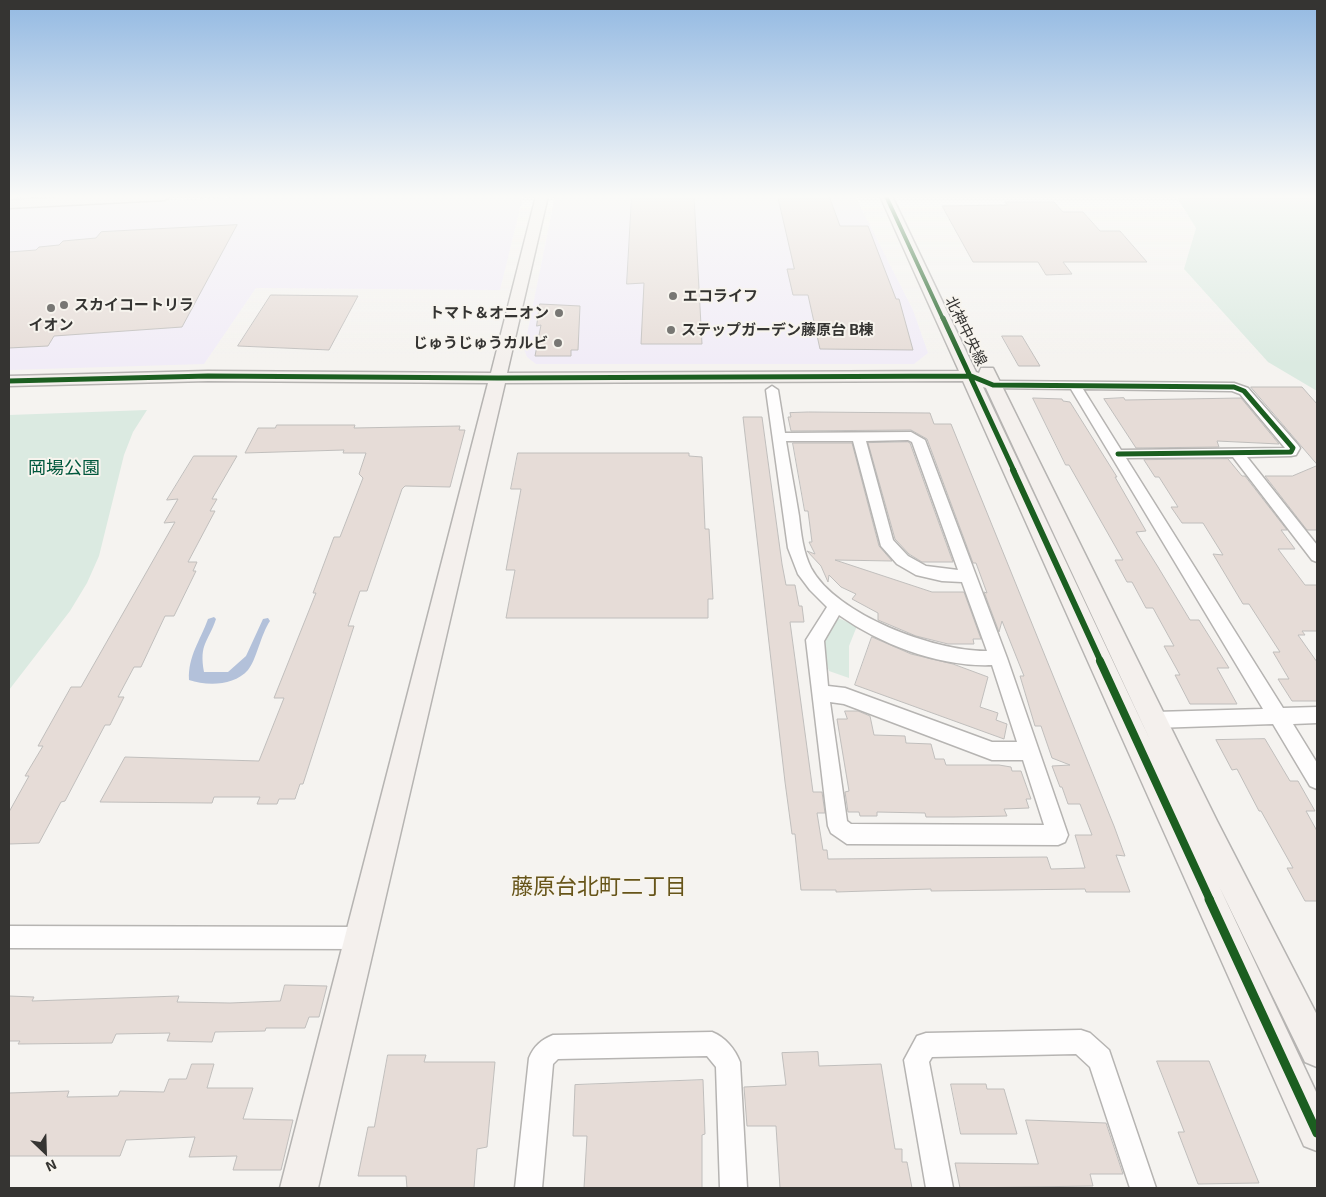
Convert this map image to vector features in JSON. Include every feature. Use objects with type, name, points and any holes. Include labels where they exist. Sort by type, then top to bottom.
[{"type":"street","points":[[298,1188],[362,938],[529,252]]},
{"type":"street","points":[[915,252],[1155,720],[1207,831],[1317,1050]]},
{"type":"street","name":"北神中央線","points":[[928,252],[943,283]]},
{"type":"street","points":[[9,381],[208,376],[497,385],[772,390],[981,379]]},
{"type":"street","points":[[981,379],[1101,666],[1317,1133]]},
{"type":"street","points":[[9,395],[497,385],[981,379],[1075,386],[1234,387],[1244,391],[1293,448],[1291,452],[1118,454]]},
{"type":"street","points":[[1075,386],[1317,780]]},
{"type":"street","points":[[772,390],[796,548],[804,571],[837,605],[877,630],[939,653],[966,658],[998,658]]},
{"type":"street","points":[[858,436],[886,542],[896,555],[909,566],[926,573],[945,576],[967,576]]},
{"type":"street","points":[[779,437],[911,436],[918,440],[998,658],[1058,835],[847,834],[838,826],[820,694],[815,640],[837,605]]},
{"type":"street","points":[[1237,453],[1317,556]]},
{"type":"street","points":[[820,694],[845,696],[992,751],[1030,751]]},
{"type":"street","points":[[1155,720],[1317,715]]},
{"type":"street","points":[[9,937],[362,938]]},
{"type":"street","points":[[939,1188],[916,1060],[926,1045],[1081,1042],[1100,1059],[1143,1188]]},
{"type":"street","points":[[528,1188],[541,1058],[553,1047],[712,1044],[728,1062],[734,1188]]},
{"type":"shaded area","points":[[9,252],[509,252],[500,290],[256,288],[204,364],[9,370]]},
{"type":"shaded area","points":[[544,252],[883,252],[913,310],[928,353],[914,364],[536,364],[527,357],[524,349]]},
{"type":"green space","points":[[1189,252],[1317,252],[1317,391],[1268,362],[1184,269]]},
{"type":"green space","name":"岡場公園","points":[[147,410],[133,432],[124,455],[99,556],[87,583],[70,611],[9,690],[9,415]]},
{"type":"green space","points":[[831,615],[857,626],[849,646],[849,678],[829,671],[820,646]]},
{"type":"water","points":[[214,617],[216,619],[203,649],[204,672],[228,672],[246,656],[263,619],[268,618],[270,621],[251,666],[242,675],[228,682],[212,684],[189,680],[190,663],[195,649],[208,619]]},
{"type":"building","points":[[9,252],[223,252],[182,327],[54,336],[48,346],[9,348]]},
{"type":"building","points":[[629,252],[697,252],[702,344],[641,344],[644,283],[627,284]]},
{"type":"building","points":[[790,252],[878,252],[896,299],[899,299],[913,350],[820,349],[808,295],[793,295],[787,269],[794,269]]},
{"type":"building","points":[[967,252],[1138,252],[1147,262],[1063,262],[1072,274],[1046,275],[1038,262],[973,262]]},
{"type":"building","points":[[271,295],[358,296],[329,350],[238,346]]},
{"type":"building","points":[[540,304],[580,306],[578,350],[571,350],[571,356],[535,356],[541,325],[537,326]]},
{"type":"building","points":[[1002,336],[1022,336],[1040,366],[1019,366]]},
{"type":"building","points":[[1251,387],[1302,387],[1317,404],[1317,464]]},
{"type":"building","points":[[1033,398],[1062,399],[1063,401],[1070,402],[1117,477],[1115,477],[1146,531],[1136,532],[1190,620],[1199,620],[1229,668],[1217,668],[1237,704],[1190,704],[1175,675],[1180,675],[1164,646],[1174,646],[1153,608],[1146,608],[1132,582],[1127,582],[1115,560],[1123,560],[1069,465],[1066,465]]},
{"type":"building","points":[[1124,398],[1125,400],[1241,398],[1279,444],[1217,441],[1219,447],[1136,448],[1104,399]]},
{"type":"building","points":[[790,413],[930,413],[934,424],[951,424],[1114,826],[1125,856],[1116,855],[1130,892],[1086,892],[1085,889],[931,891],[931,889],[836,892],[836,890],[801,890],[795,834],[792,834],[785,782],[743,417],[762,417],[786,585],[795,585],[799,606],[802,606],[804,622],[790,622],[813,792],[822,792],[825,813],[817,813],[823,850],[827,850],[828,859],[1047,857],[1051,869],[1085,868],[1075,835],[1092,835],[1080,804],[1068,804],[1062,787],[1060,787],[1052,766],[1070,765],[1052,758],[1041,726],[1035,726],[1020,676],[1024,676],[1002,621],[999,632],[984,592],[987,593],[976,563],[973,563],[927,439],[911,430],[791,431],[788,417],[791,417]]},
{"type":"building","points":[[277,425],[355,425],[354,428],[460,426],[459,430],[465,430],[450,487],[405,486],[402,489],[367,591],[360,591],[348,626],[354,626],[303,784],[300,784],[295,799],[279,799],[277,804],[257,804],[260,797],[214,797],[212,803],[100,802],[125,757],[259,761],[284,698],[274,698],[316,593],[313,593],[334,537],[340,537],[363,478],[359,474],[366,453],[343,453],[344,450],[245,453],[258,428],[275,428]]},
{"type":"building","points":[[793,443],[852,443],[879,546],[892,561],[835,560],[932,592],[964,592],[981,639],[973,639],[974,644],[948,644],[916,636],[878,620],[878,613],[852,599],[856,594],[841,587],[829,575],[828,582],[821,566],[807,551],[815,554],[809,542],[812,542],[808,511],[805,511]]},
{"type":"building","points":[[868,443],[910,443],[953,562],[922,562],[909,554],[895,539]]},
{"type":"building","points":[[518,453],[689,453],[689,456],[702,457],[705,529],[709,529],[713,599],[708,599],[708,618],[506,618],[515,570],[506,570],[521,489],[511,489]]},
{"type":"building","points":[[194,456],[237,456],[212,499],[217,499],[210,511],[215,511],[188,562],[197,562],[193,571],[196,571],[174,616],[165,616],[141,667],[134,667],[118,697],[124,697],[110,725],[105,725],[65,801],[61,802],[39,843],[9,844],[9,812],[29,776],[25,776],[43,746],[38,746],[71,687],[81,687],[175,522],[164,523],[178,499],[167,500]]},
{"type":"building","points":[[1228,459],[1242,476],[1245,476],[1287,530],[1281,530],[1295,549],[1278,549],[1305,585],[1317,585],[1317,631],[1302,631],[1305,635],[1298,635],[1317,662],[1317,701],[1292,701],[1278,679],[1289,679],[1273,652],[1280,652],[1249,604],[1243,604],[1213,554],[1223,555],[1203,523],[1182,523],[1171,507],[1178,507],[1159,477],[1155,477],[1144,460]]},
{"type":"building","points":[[1317,466],[1317,530],[1307,530],[1265,476],[1292,476]]},
{"type":"building","points":[[872,637],[911,654],[953,664],[988,677],[980,707],[998,713],[996,720],[1007,724],[1004,739],[855,685]]},
{"type":"building","points":[[845,711],[858,711],[870,716],[874,735],[905,736],[906,743],[931,744],[935,759],[944,759],[946,765],[999,765],[1011,767],[1012,771],[1021,771],[1031,799],[1026,799],[1029,808],[1004,809],[1007,816],[926,817],[925,813],[877,812],[877,816],[860,816],[859,812],[848,812],[845,792],[849,791],[837,719],[847,719]]},
{"type":"building","points":[[1265,739],[1290,781],[1298,781],[1315,811],[1306,811],[1317,831],[1317,901],[1305,901],[1287,868],[1293,868],[1261,811],[1259,811],[1237,769],[1232,770],[1216,740]]},
{"type":"building","points":[[285,985],[327,986],[319,1017],[309,1017],[305,1028],[266,1028],[265,1031],[215,1032],[212,1042],[167,1041],[170,1033],[116,1034],[112,1043],[18,1044],[20,1041],[9,1041],[9,996],[34,997],[32,1001],[179,996],[177,1002],[230,1003],[280,1001]]},
{"type":"building","points":[[818,1052],[819,1066],[881,1064],[895,1149],[902,1149],[902,1162],[907,1162],[912,1188],[780,1188],[776,1126],[747,1126],[744,1087],[786,1085],[782,1053]]},
{"type":"building","points":[[388,1055],[426,1055],[424,1062],[495,1062],[487,1147],[477,1149],[474,1188],[407,1188],[406,1176],[358,1176],[368,1127],[374,1127]]},
{"type":"building","points":[[1157,1061],[1209,1061],[1259,1183],[1198,1184],[1178,1132],[1184,1132]]},
{"type":"building","points":[[192,1064],[214,1064],[207,1088],[253,1088],[243,1119],[293,1120],[281,1170],[233,1170],[237,1156],[189,1157],[195,1137],[126,1140],[120,1156],[9,1156],[9,1093],[69,1091],[67,1097],[118,1096],[120,1091],[164,1092],[169,1079],[186,1079]]},
{"type":"building","points":[[703,1080],[705,1134],[702,1135],[702,1188],[584,1188],[587,1136],[573,1136],[575,1085]]},
{"type":"building","points":[[951,1084],[986,1084],[987,1089],[1004,1089],[1017,1134],[961,1134]]},
{"type":"building","points":[[1026,1120],[1106,1123],[1123,1174],[1090,1174],[1093,1186],[960,1188],[955,1163],[1038,1164]]},
{"type":"cycle path","points":[[912,252],[1317,1133]]},
{"type":"cycle path","points":[[9,381],[208,376],[498,378],[971,376],[993,385],[1234,387],[1244,391],[1293,448],[1291,452],[1118,454]]},
{"type":"place","name":"エコライフ","points":[[673,296]]},
{"type":"place","name":"スカイコートリラ","points":[[64,305]]},
{"type":"place","name":"イオン","points":[[51,308]]},
{"type":"place","name":"トマト＆オニオン","points":[[559,313]]},
{"type":"place","name":"ステップガーデン藤原台 B棟","points":[[671,330]]},
{"type":"place","name":"じゅうじゅうカルビ","points":[[558,343]]},
{"type":"district","name":"藤原台北町二丁目","points":[[599,887]]}]
